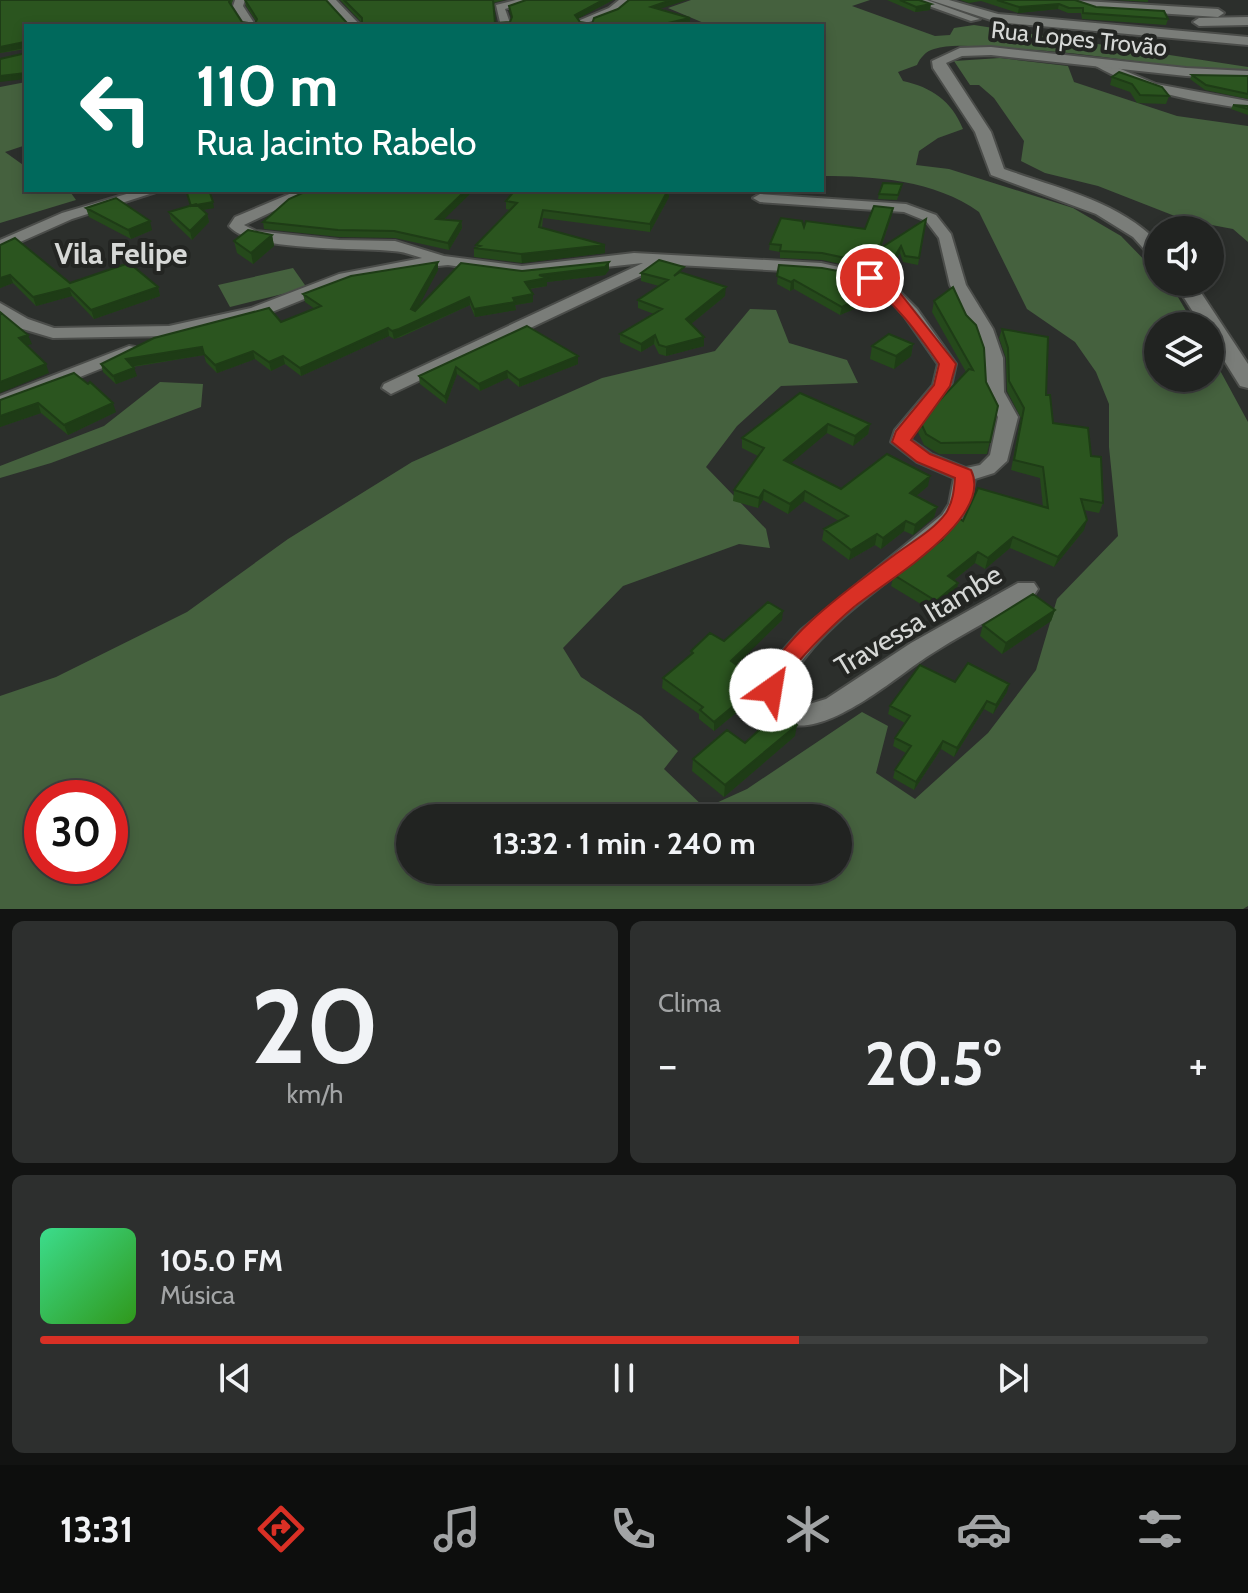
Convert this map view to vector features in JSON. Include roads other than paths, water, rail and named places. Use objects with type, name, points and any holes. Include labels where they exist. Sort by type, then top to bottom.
[{"type":"main road","name":"Rua Lopes Trovão","points":[[936,0],[978,14],[1023,21],[1248,41]]},
{"type":"main road","name":"Rua Lopes Trovão","points":[[963,0],[1020,14],[1219,23],[1248,21]]},
{"type":"main road","name":"Rua Lopes Trovão","points":[[1073,0],[1095,5],[1198,13],[1248,10]]},
{"type":"main road","name":"Rua Lopes Trovão","points":[[1144,238],[1102,210],[997,172],[983,132],[940,68],[939,61],[960,52],[991,51],[1248,75]]},
{"type":"main road","points":[[1193,296],[1248,381]]},
{"type":"street","points":[[240,0],[238,6],[250,24]]},
{"type":"street","points":[[330,0],[354,24]]},
{"type":"street","points":[[504,24],[499,7],[528,0]]},
{"type":"street","points":[[585,24],[583,21],[613,10],[625,0]]},
{"type":"street","points":[[917,0],[975,19]]},
{"type":"street","points":[[1098,63],[1114,73],[1161,90],[1248,105]]},
{"type":"street","points":[[0,246],[67,216],[148,192]]},
{"type":"street","points":[[306,192],[240,220],[236,226],[243,233],[256,236],[339,245],[395,246],[448,260],[522,271],[655,259],[821,268],[861,275],[883,285],[911,313],[947,364],[942,386],[902,434],[901,442],[924,458],[965,475],[987,469],[1000,457],[1008,417],[995,392],[994,358],[984,329],[958,285],[942,229],[926,215],[906,208],[760,198]]},
{"type":"street","points":[[391,388],[649,266],[655,259]]},
{"type":"street","points":[[0,308],[22,323],[53,333],[169,331],[256,312],[345,277],[448,260]]},
{"type":"street","points":[[0,403],[94,366],[169,331]]},
{"type":"street","name":"Travessa Itambe","points":[[965,475],[963,497],[953,517],[934,536],[844,604],[779,670],[771,690],[773,697],[777,704],[803,716],[831,707],[920,649],[1026,589]]},
{"type":"district","name":"Vila Felipe","points":[[121,254]]}]
